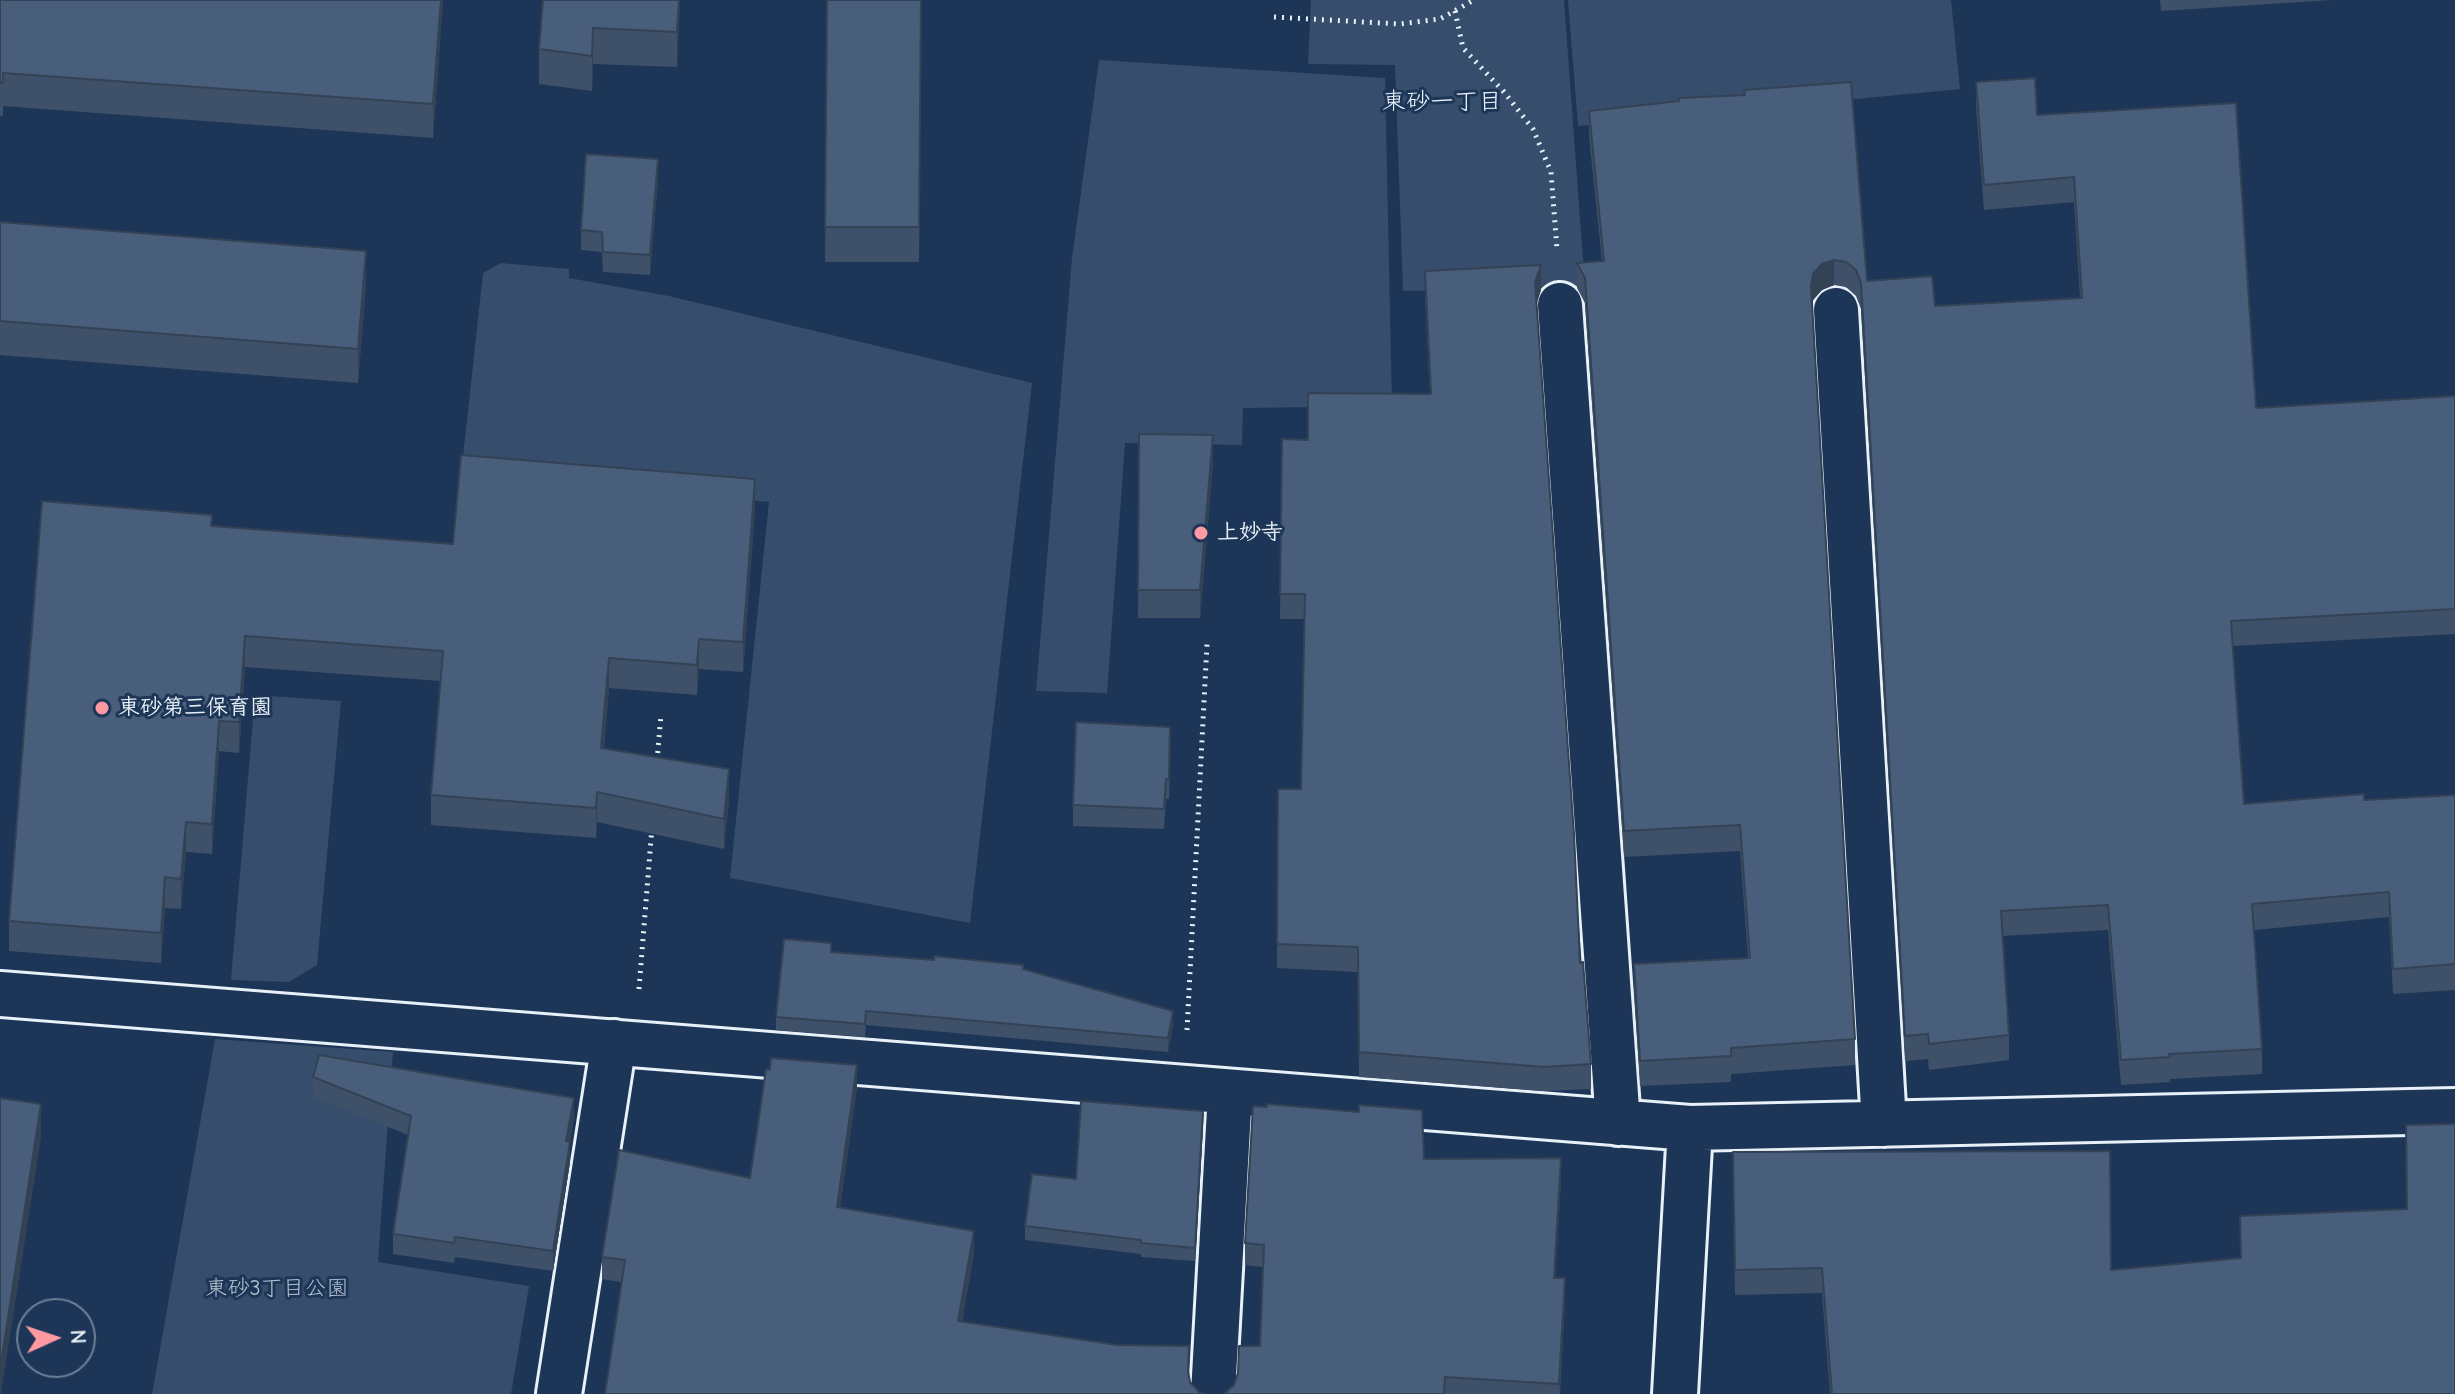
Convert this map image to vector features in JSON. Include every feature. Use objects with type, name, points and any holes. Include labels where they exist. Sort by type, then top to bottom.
[{"type":"street","points":[[1560,305],[1618,1123]]},
{"type":"street","points":[[1836,310],[1884,1124]]},
{"type":"street","points":[[0,994],[1690,1128],[2455,1111]]},
{"type":"street","points":[[559,1394],[625,1043]]},
{"type":"street","points":[[1213,1394],[1230,1092]]},
{"type":"street","points":[[1675,1394],[1690,1128]]},
{"type":"path","points":[[1274,17],[1400,24],[1440,19],[1474,0]]},
{"type":"path","points":[[1455,11],[1463,48],[1533,129],[1551,172],[1560,305]]},
{"type":"path","points":[[1185,1089],[1207,644]]},
{"type":"path","points":[[657,762],[661,715]]},
{"type":"path","points":[[625,1043],[652,824]]},
{"type":"green space","points":[[1311,0],[1564,0],[1585,287],[1403,291],[1395,65],[1308,64]]},
{"type":"green space","points":[[1568,0],[1951,0],[1960,89],[1578,126]]},
{"type":"green space","points":[[1099,60],[1385,78],[1392,406],[1243,408],[1242,445],[1125,443],[1107,693],[1036,691],[1072,258]]},
{"type":"green space","points":[[501,263],[569,269],[569,278],[669,296],[1032,383],[970,923],[730,878],[769,502],[461,475],[483,273]]},
{"type":"green space","points":[[255,695],[341,701],[317,965],[289,982],[231,980]]},
{"type":"green space","name":"東砂3丁目公園","points":[[215,1039],[393,1052],[378,1262],[529,1286],[511,1394],[152,1394]]},
{"type":"building","points":[[0,0],[441,0],[433,104],[3,73],[3,83],[0,83]]},
{"type":"building","points":[[543,0],[679,0],[677,32],[593,28],[592,56],[539,49]]},
{"type":"building","points":[[827,0],[921,0],[919,227],[825,227]]},
{"type":"building","points":[[2035,78],[2037,115],[2236,103],[2256,408],[2455,396],[2455,609],[2231,621],[2244,804],[2364,794],[2364,800],[2455,795],[2455,964],[2393,969],[2389,892],[2252,904],[2262,1049],[2121,1060],[2108,905],[2001,911],[2009,1035],[1929,1044],[1928,1034],[1905,1036],[1861,283],[1856,270],[1846,262],[1834,260],[1822,264],[1813,274],[1811,286],[1855,1039],[1731,1048],[1731,1056],[1640,1061],[1634,964],[1750,958],[1740,825],[1624,831],[1585,278],[1577,263],[1604,261],[1589,111],[1679,101],[1679,98],[1745,95],[1744,90],[1851,82],[1867,281],[1932,276],[1935,306],[2082,298],[2074,177],[1984,185],[1976,82]]},
{"type":"building","points":[[586,154],[658,159],[650,255],[603,252],[602,232],[581,230]]},
{"type":"building","points":[[0,222],[366,251],[358,349],[0,321]]},
{"type":"building","points":[[1541,265],[1535,282],[1574,834],[1580,963],[1583,962],[1591,1064],[1544,1067],[1359,1052],[1358,947],[1277,944],[1278,789],[1301,789],[1305,594],[1280,594],[1282,439],[1308,440],[1308,393],[1431,394],[1425,271]]},
{"type":"building","points":[[1139,434],[1213,435],[1200,590],[1138,590]]},
{"type":"building","points":[[461,455],[755,479],[743,642],[699,639],[697,665],[609,658],[601,748],[729,769],[724,819],[597,792],[596,808],[431,795],[443,651],[245,636],[239,722],[219,721],[212,824],[186,822],[181,879],[165,877],[161,933],[9,921],[42,501],[212,515],[211,526],[453,544]]},
{"type":"building","points":[[1076,722],[1170,727],[1169,779],[1166,779],[1164,809],[1073,805]]},
{"type":"building","points":[[784,939],[831,943],[831,952],[934,960],[934,956],[1023,965],[1023,969],[1173,1011],[1168,1038],[866,1011],[865,1024],[776,1017]]},
{"type":"building","points":[[319,1055],[574,1098],[553,1251],[455,1237],[454,1243],[393,1234],[411,1116],[313,1077]]},
{"type":"building","points":[[771,1058],[857,1065],[837,1207],[974,1231],[958,1321],[1117,1345],[1189,1346],[1190,1382],[1203,1394],[605,1394],[625,1260],[602,1257],[619,1150],[750,1178],[766,1069],[770,1070]]},
{"type":"building","points":[[0,1098],[41,1104],[0,1369]]},
{"type":"building","points":[[1081,1101],[1203,1111],[1195,1248],[1025,1226],[1032,1174],[1076,1179]]},
{"type":"building","points":[[1267,1104],[1359,1112],[1359,1105],[1422,1110],[1424,1159],[1561,1158],[1554,1278],[1565,1278],[1559,1384],[1445,1377],[1444,1394],[1224,1394],[1234,1385],[1238,1373],[1239,1346],[1260,1346],[1264,1245],[1245,1243],[1253,1106],[1267,1107]]},
{"type":"building","points":[[2455,1124],[2455,1394],[1832,1394],[1822,1268],[1735,1270],[1733,1152],[2110,1151],[2111,1270],[2241,1258],[2240,1216],[2407,1209],[2406,1125]]},
{"type":"place","name":"上妙寺","points":[[1201,533]]},
{"type":"place","name":"東砂第三保育園","points":[[102,708]]},
{"type":"district","name":"東砂一丁目","points":[[1442,102]]}]
